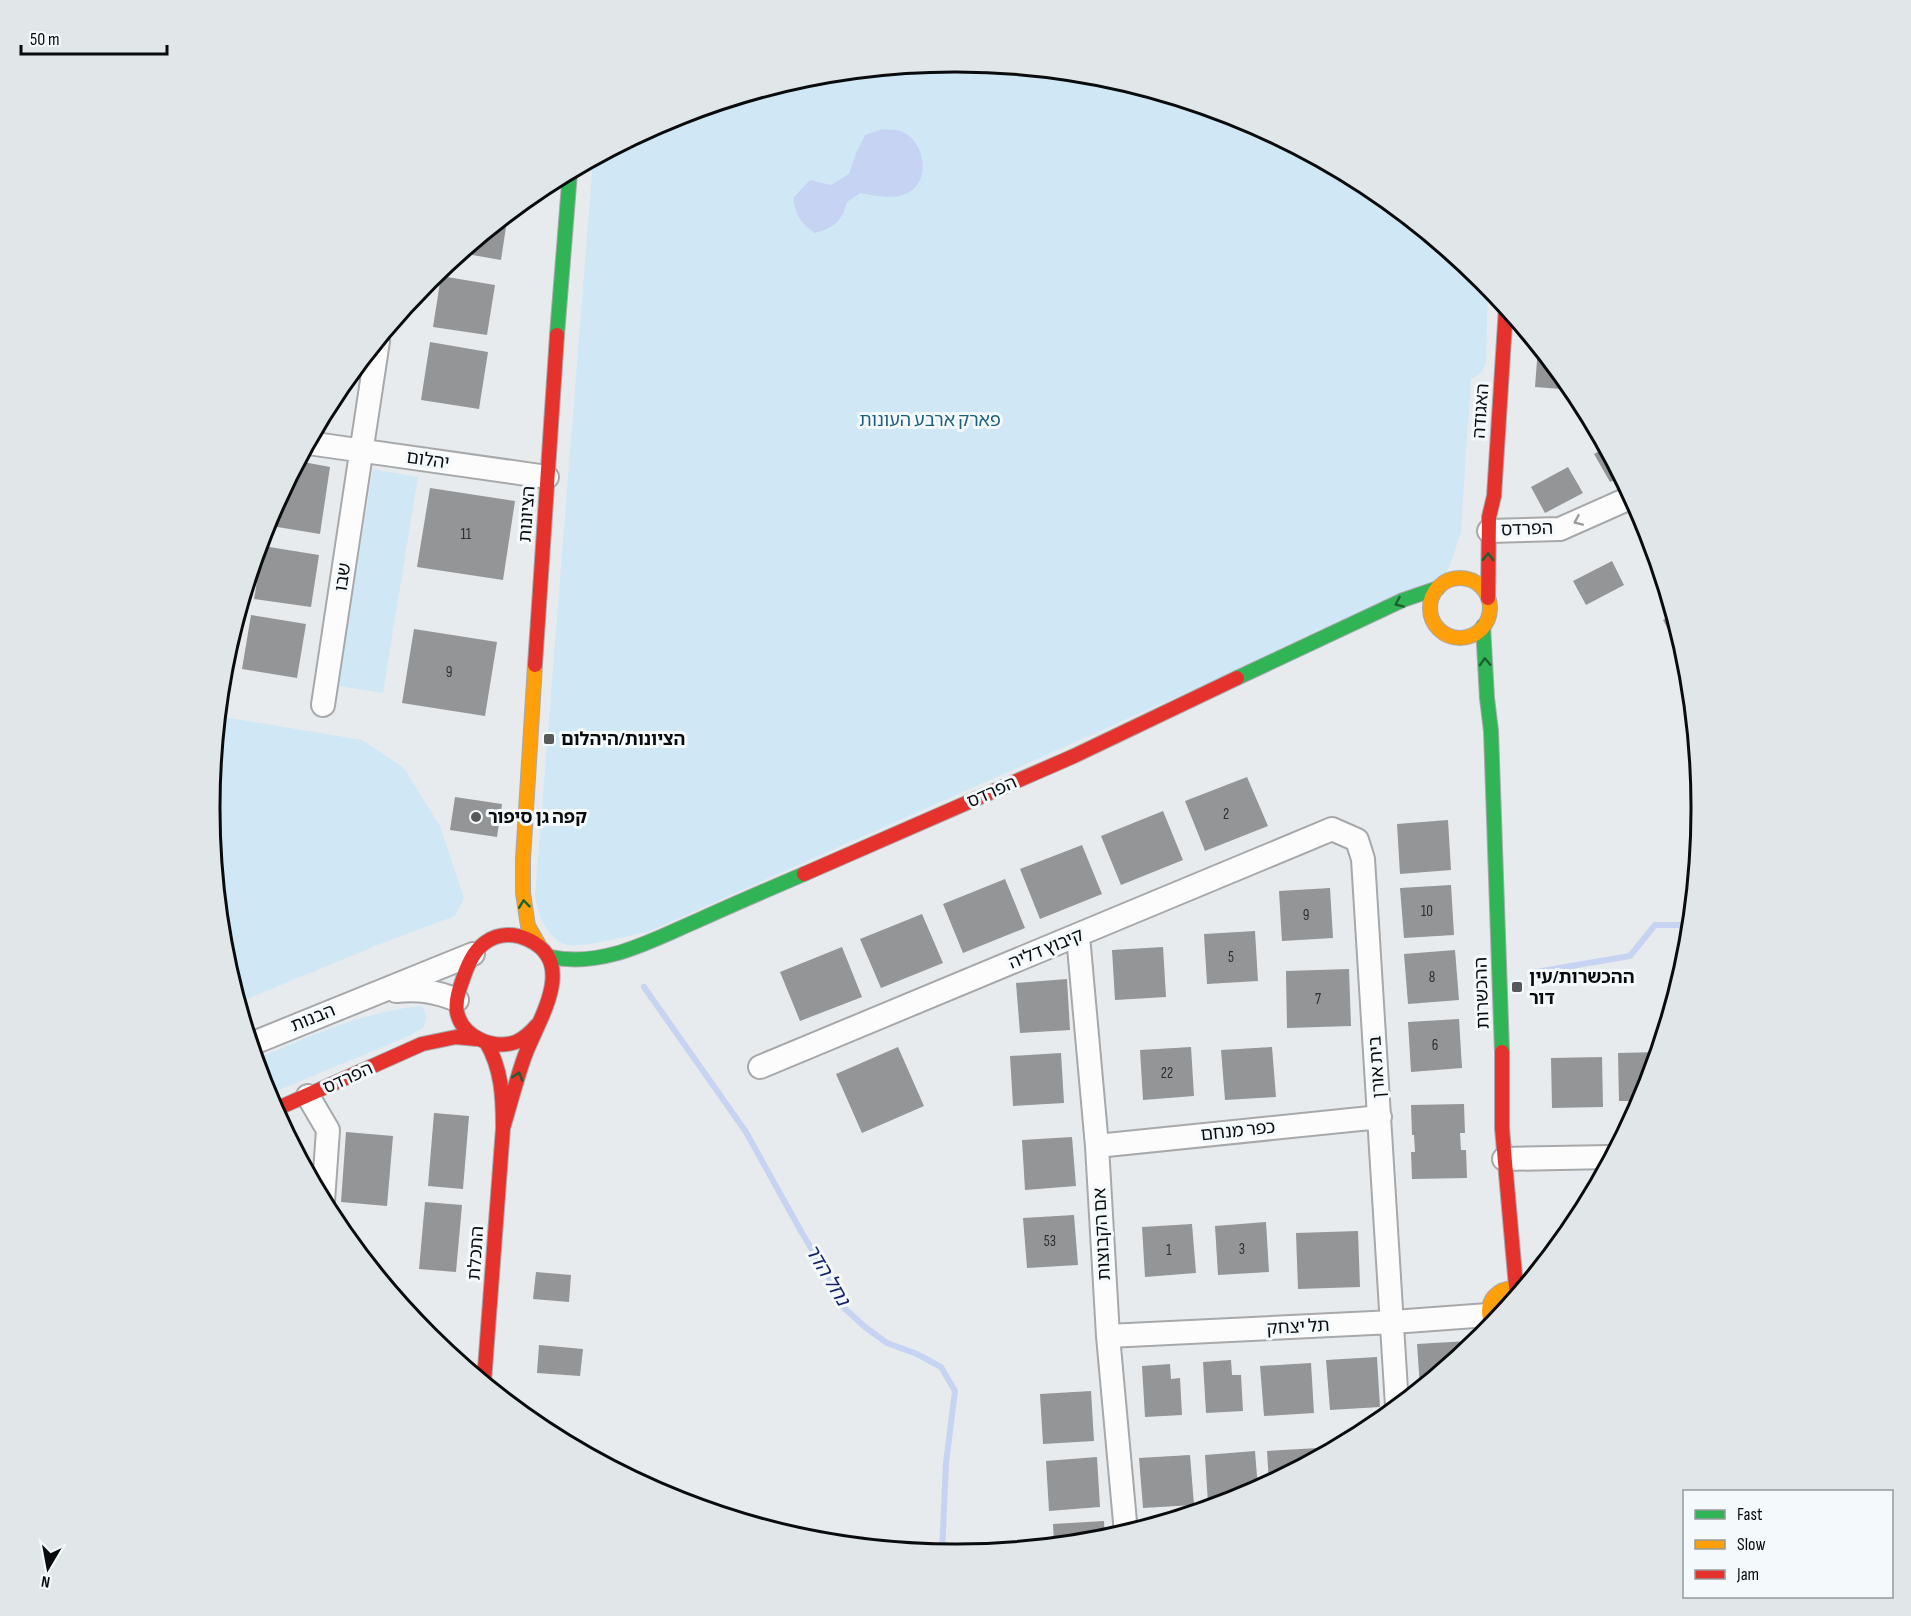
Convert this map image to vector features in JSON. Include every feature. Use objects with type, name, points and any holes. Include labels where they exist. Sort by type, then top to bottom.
[{"type":"street","name":"הציונות","points":[[539,945],[530,930],[524,907],[523,859],[547,477],[569,182]]},
{"type":"street","name":"האגודה","points":[[1488,598],[1484,531],[1494,496],[1505,319]]},
{"type":"street","name":"שבו","points":[[323,705],[376,355]]},
{"type":"street","name":"יהלום","points":[[316,444],[547,477]]},
{"type":"street","name":"הפרדס","points":[[1484,531],[1560,528],[1624,500]]},
{"type":"street","points":[[1456,652],[1446,634],[1435,624],[1430,608],[1432,597],[1438,588],[1453,579],[1464,564]]},
{"type":"street","points":[[1446,634],[1459,638],[1472,635],[1483,626],[1489,613],[1488,598],[1479,586],[1467,579],[1453,579]]},
{"type":"street","name":"הפרדס","points":[[551,957],[573,961],[616,954],[655,939],[1074,756],[1403,600],[1438,588]]},
{"type":"street","name":"הפרדס","points":[[1363,620],[1395,619]]},
{"type":"street","points":[[1415,620],[1435,624]]},
{"type":"street","name":"ההכשרות","points":[[1483,626],[1486,698],[1491,731],[1502,1014],[1504,1159],[1518,1282]]},
{"type":"street","name":"ההכשרות","points":[[1474,679],[1486,698]]},
{"type":"street","name":"קיבוץ דליה","points":[[760,1066],[1332,829]]},
{"type":"street","name":"בית אורן","points":[[1332,829],[1357,840],[1363,859],[1397,1397]]},
{"type":"street","name":"הציונות","points":[[510,893],[523,859]]},
{"type":"street","points":[[497,919],[465,972],[457,1004],[463,1025],[469,1033],[495,1044],[514,1042],[524,1038],[561,997]]},
{"type":"street","points":[[477,950],[490,940],[505,936],[524,937],[539,945],[551,957],[552,984],[539,1021]]},
{"type":"street","name":"אם הקבוצות","points":[[1078,936],[1097,1146],[1108,1336],[1127,1523]]},
{"type":"street","name":"הבנות","points":[[258,1041],[377,994],[477,950]]},
{"type":"street","name":"הפרדס","points":[[591,974],[616,954]]},
{"type":"street","name":"הבנות","points":[[377,994],[417,989],[445,995],[457,1004]]},
{"type":"street","name":"הפרדס","points":[[422,1044],[444,1026],[457,1004]]},
{"type":"street","name":"התכלת","points":[[503,1128],[518,1077],[539,1021]]},
{"type":"street","name":"הפרדס","points":[[283,1106],[422,1044],[446,1037],[461,1036],[482,1040]]},
{"type":"street","name":"התכלת","points":[[482,1040],[494,1058],[503,1093],[503,1128],[485,1373]]},
{"type":"street","points":[[308,1096],[328,1130],[324,1186]]},
{"type":"street","name":"כפר מנחם","points":[[1097,1146],[1380,1117]]},
{"type":"street","points":[[1504,1159],[1603,1157]]},
{"type":"street","points":[[1490,1314],[1489,1305],[1493,1296],[1506,1287],[1513,1288]]},
{"type":"street","name":"תל יצחק","points":[[1108,1336],[1393,1322],[1483,1320]]},
{"type":"green space","name":"פארק ארבע העונות","points":[[956,72],[1052,78],[1146,97],[1192,111],[1281,148],[1324,171],[1404,224],[1441,255],[1488,300],[1486,363],[1480,373],[1471,378],[1461,532],[1450,566],[1442,579],[648,932],[585,945],[568,945],[557,940],[546,928],[535,897],[592,168],[674,128],[719,111],[812,86],[859,78]]},
{"type":"green space","points":[[373,469],[418,477],[383,693],[338,686]]},
{"type":"green space","points":[[225,717],[362,740],[404,768],[440,826],[464,898],[455,916],[380,944],[246,1000],[234,952],[221,856],[219,808]]},
{"type":"green space","points":[[422,1006],[427,1017],[423,1028],[409,1036],[276,1091],[263,1056],[357,1019]]},
{"type":"shaded area","points":[[882,129],[901,131],[915,142],[923,168],[918,184],[911,191],[899,196],[886,197],[860,193],[847,202],[843,214],[836,223],[815,233],[800,218],[793,198],[810,180],[831,185],[849,174],[865,135]]},
{"type":"building","points":[[506,225],[501,260],[470,255]]},
{"type":"building","points":[[447,277],[495,285],[487,335],[433,327],[440,283]]},
{"type":"building","points":[[430,342],[488,352],[479,409],[421,400]]},
{"type":"building","points":[[1537,358],[1560,389],[1535,387]]},
{"type":"building","points":[[1599,451],[1615,480],[1610,482],[1594,454]]},
{"type":"building","points":[[306,462],[330,467],[320,534],[276,527]]},
{"type":"building","points":[[1568,467],[1583,493],[1545,513],[1531,487]]},
{"type":"building","points":[[430,488],[515,501],[503,580],[417,567]]},
{"type":"building","points":[[268,547],[319,555],[311,607],[254,599],[258,573]]},
{"type":"building","points":[[1612,561],[1624,585],[1586,605],[1573,581]]},
{"type":"building","points":[[251,615],[306,624],[297,678],[242,669]]},
{"type":"building","points":[[1666,618],[1669,632],[1663,620]]},
{"type":"building","points":[[414,629],[497,642],[485,716],[402,703]]},
{"type":"building","points":[[1247,777],[1268,826],[1205,851],[1185,801]]},
{"type":"building","name":"קפה גן סיפור","points":[[455,797],[502,804],[497,837],[450,830]]},
{"type":"building","points":[[1163,811],[1183,860],[1121,885],[1101,836]]},
{"type":"building","points":[[1448,820],[1451,870],[1400,874],[1397,824]]},
{"type":"building","points":[[1082,845],[1102,894],[1040,919],[1020,869]]},
{"type":"building","points":[[1005,879],[1025,928],[963,953],[943,904]]},
{"type":"building","points":[[1451,885],[1454,935],[1404,938],[1400,888]]},
{"type":"building","points":[[1330,888],[1333,938],[1282,941],[1279,891]]},
{"type":"building","points":[[922,914],[943,963],[881,988],[860,939]]},
{"type":"building","points":[[1255,931],[1258,981],[1207,984],[1204,934]]},
{"type":"building","points":[[842,947],[862,997],[800,1021],[780,972]]},
{"type":"building","points":[[1163,947],[1166,997],[1115,1000],[1112,950]]},
{"type":"building","points":[[1455,950],[1459,1000],[1408,1004],[1404,954]]},
{"type":"building","points":[[1349,969],[1351,1026],[1287,1028],[1286,971]]},
{"type":"building","points":[[1067,979],[1070,1030],[1020,1033],[1016,983]]},
{"type":"building","points":[[1459,1019],[1462,1068],[1411,1072],[1408,1022]]},
{"type":"building","points":[[898,1047],[924,1106],[862,1133],[836,1074]]},
{"type":"building","points":[[1191,1047],[1194,1096],[1143,1100],[1140,1050]]},
{"type":"building","points":[[1272,1047],[1276,1097],[1225,1100],[1221,1050]]},
{"type":"building","points":[[1649,1052],[1630,1101],[1619,1101],[1618,1053]]},
{"type":"building","points":[[1061,1053],[1064,1103],[1013,1106],[1010,1056]]},
{"type":"building","points":[[1602,1057],[1603,1107],[1552,1108],[1551,1058]]},
{"type":"building","points":[[1464,1104],[1465,1133],[1460,1133],[1461,1150],[1466,1150],[1467,1178],[1412,1179],[1411,1152],[1415,1152],[1411,1105]]},
{"type":"building","points":[[434,1113],[469,1116],[463,1189],[428,1186]]},
{"type":"building","points":[[346,1132],[393,1136],[387,1206],[341,1202]]},
{"type":"building","points":[[1072,1137],[1076,1186],[1025,1190],[1022,1140]]},
{"type":"building","points":[[425,1202],[462,1205],[456,1272],[419,1269]]},
{"type":"building","points":[[1074,1215],[1078,1265],[1027,1268],[1023,1218]]},
{"type":"building","points":[[1266,1222],[1269,1272],[1218,1275],[1215,1226]]},
{"type":"building","points":[[1192,1224],[1196,1273],[1145,1277],[1142,1227]]},
{"type":"building","points":[[1358,1231],[1360,1287],[1298,1289],[1296,1233]]},
{"type":"building","points":[[536,1272],[571,1275],[569,1302],[533,1299]]},
{"type":"building","points":[[1462,1341],[1419,1379],[1417,1344]]},
{"type":"building","points":[[539,1345],[583,1349],[580,1376],[537,1373]]},
{"type":"building","points":[[1377,1357],[1380,1407],[1330,1410],[1326,1360]]},
{"type":"building","points":[[1231,1360],[1232,1375],[1241,1375],[1243,1411],[1206,1413],[1203,1362]]},
{"type":"building","points":[[1311,1363],[1314,1413],[1264,1416],[1260,1366]]},
{"type":"building","points":[[1170,1364],[1171,1379],[1180,1378],[1182,1415],[1145,1417],[1142,1366]]},
{"type":"building","points":[[1091,1391],[1094,1441],[1043,1444],[1040,1394]]},
{"type":"building","points":[[1318,1448],[1318,1448],[1268,1474],[1267,1451]]},
{"type":"building","points":[[1255,1451],[1257,1479],[1208,1499],[1205,1455]]},
{"type":"building","points":[[1190,1455],[1194,1504],[1143,1508],[1139,1458]]},
{"type":"building","points":[[1097,1457],[1100,1507],[1049,1511],[1046,1461]]},
{"type":"building","points":[[1104,1521],[1104,1529],[1054,1538],[1053,1524]]},
{"type":"waterway","points":[[1536,972],[1630,956],[1655,925],[1682,925]]},
{"type":"waterway","name":"נחל הדר","points":[[644,987],[746,1132],[832,1283],[841,1305],[887,1343],[917,1354],[941,1367],[955,1391],[946,1463],[942,1543]]},
{"type":"traffic: fast","points":[[557,335],[569,182]]},
{"type":"traffic: fast","points":[[1237,678],[1403,600],[1438,588]]},
{"type":"traffic: fast","points":[[1483,626],[1491,731],[1502,1052]]},
{"type":"traffic: fast","points":[[551,957],[590,959],[627,950],[804,874]]},
{"type":"traffic: slow","points":[[1460,578],[1481,587],[1490,608],[1481,629],[1460,638],[1439,629],[1430,608],[1439,587],[1460,578]]},
{"type":"traffic: slow","points":[[535,665],[523,893],[528,926],[539,945]]},
{"type":"traffic: slow","points":[[1490,1314],[1494,1296],[1513,1288]]},
{"type":"traffic: jam","points":[[1488,598],[1489,517],[1494,496],[1505,319]]},
{"type":"traffic: jam","points":[[535,665],[557,335]]},
{"type":"traffic: jam","points":[[804,874],[1074,756],[1237,678]]},
{"type":"traffic: jam","points":[[503,1128],[524,1058],[544,1012],[553,979],[551,964],[544,951],[529,940],[507,935],[491,939],[475,953],[466,971],[457,1003],[460,1021],[472,1035],[489,1043],[498,1044],[516,1042],[528,1035],[537,1025]]},
{"type":"traffic: jam","points":[[283,1106],[422,1044],[456,1037],[477,1039]]},
{"type":"traffic: jam","points":[[485,1373],[503,1128],[502,1095],[498,1073],[486,1042]]},
{"type":"traffic: jam","points":[[1502,1052],[1502,1128],[1516,1285]]},
{"type":"place","name":"הציונות/היהלום","points":[[549,739]]},
{"type":"place","name":"קפה גן סיפור","points":[[476,817]]},
{"type":"place","name":"ההכשרות/עין דור","points":[[1517,987]]}]
